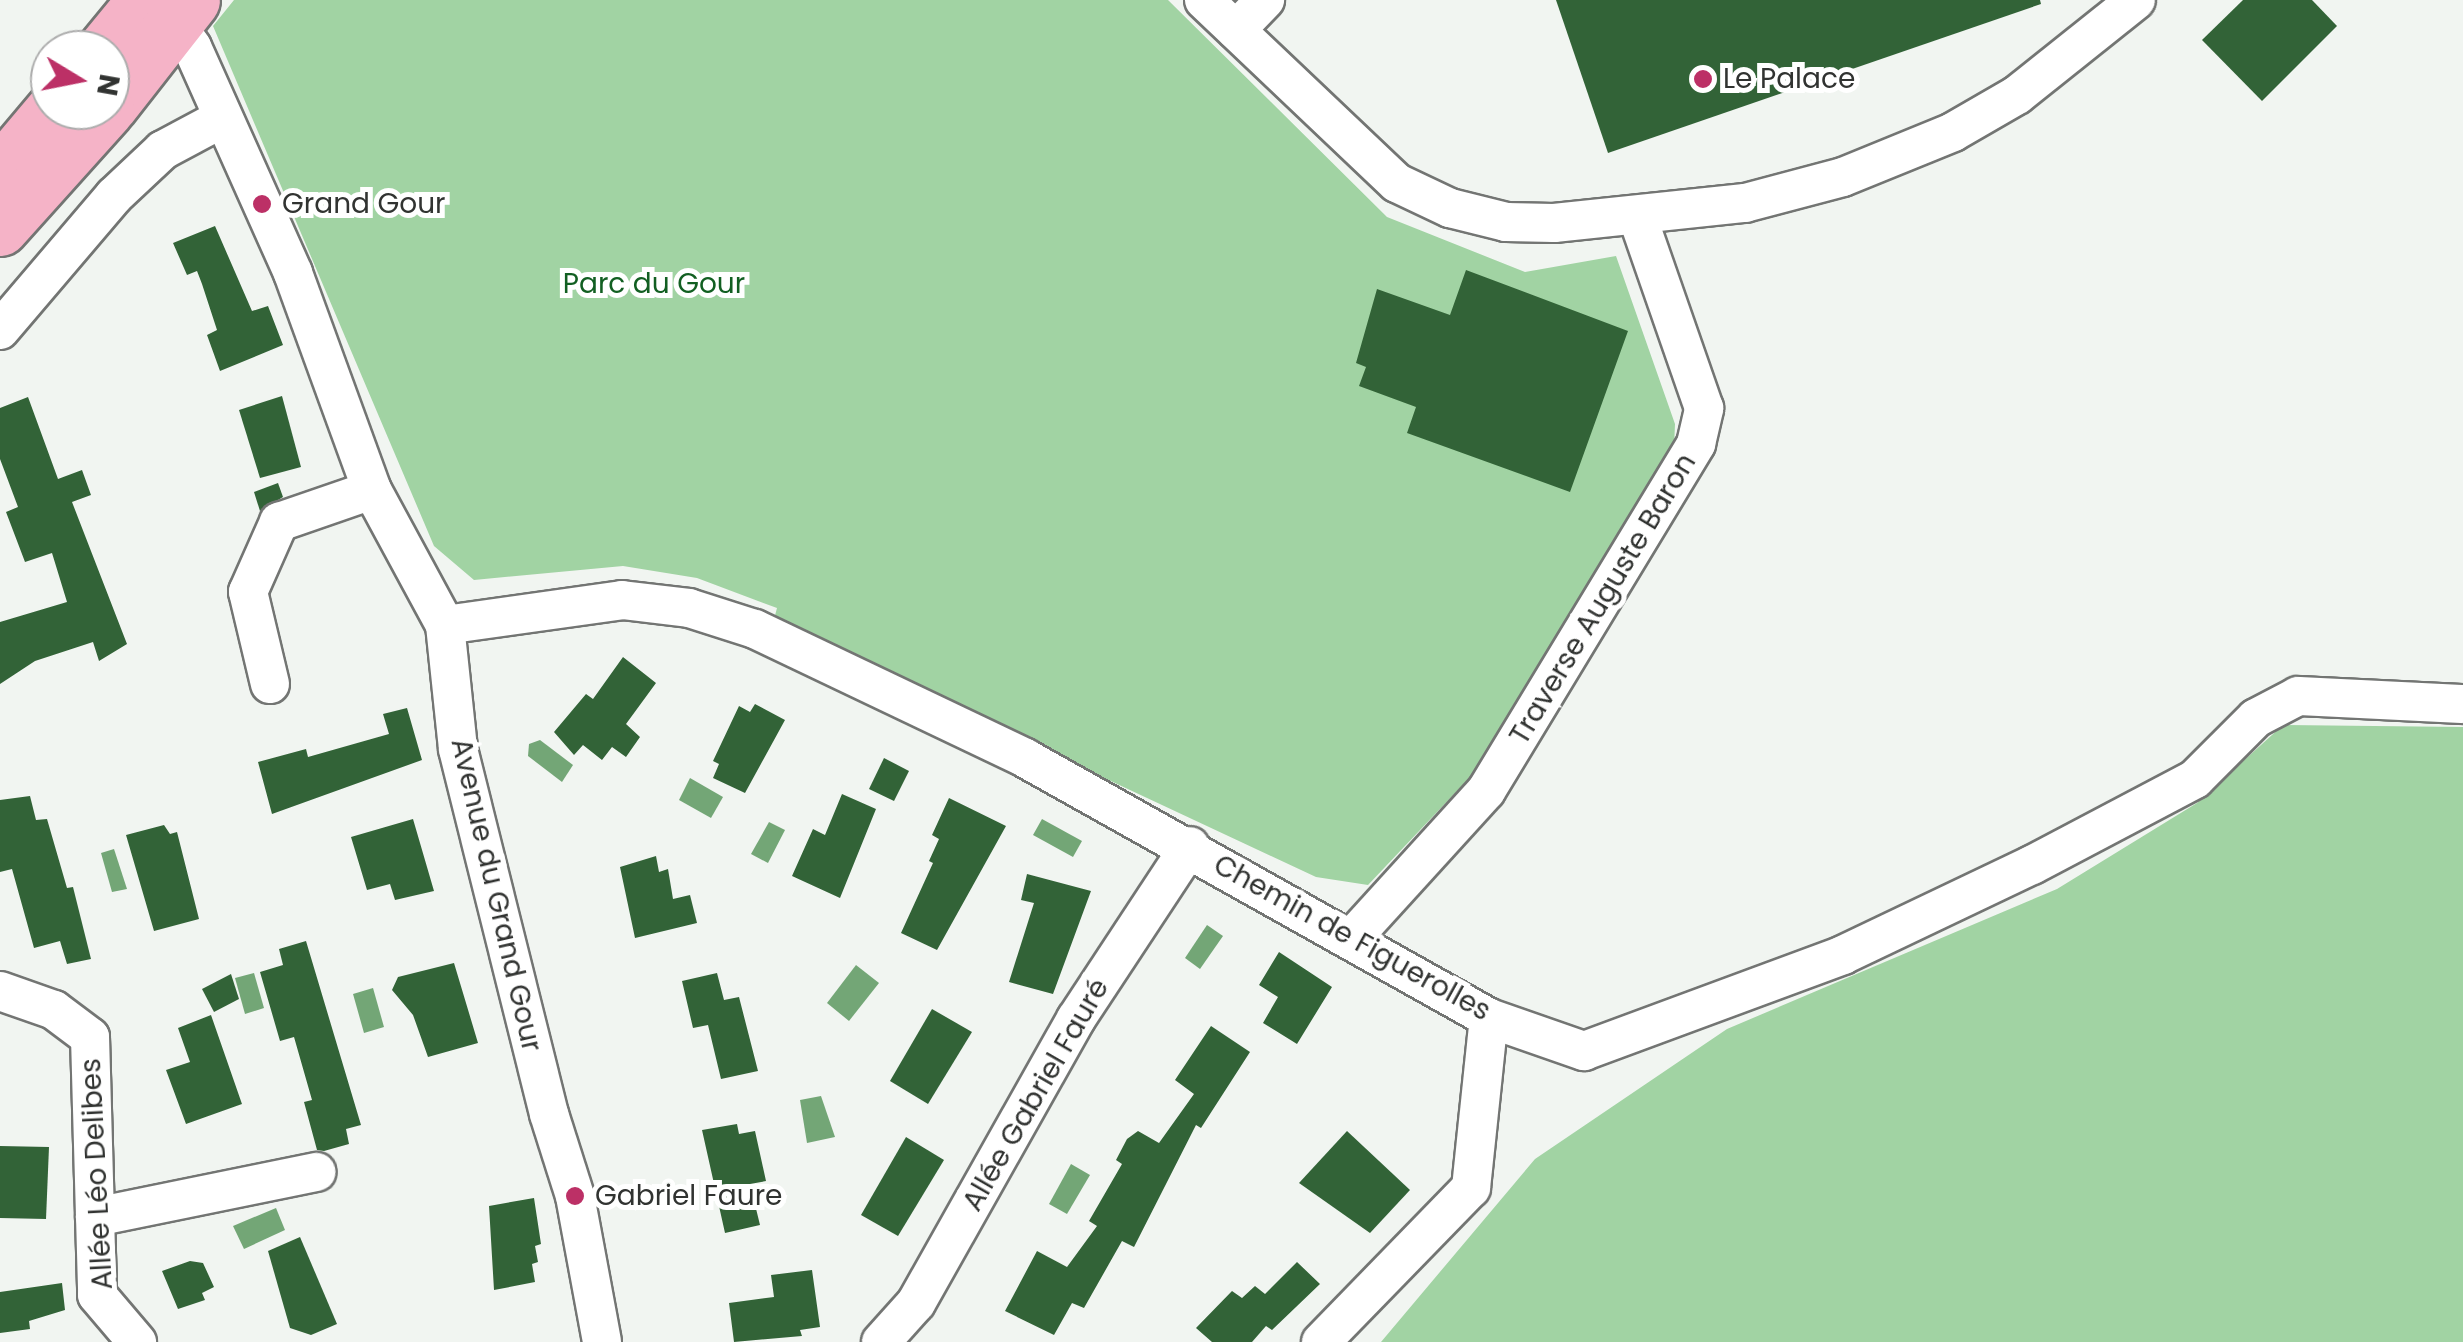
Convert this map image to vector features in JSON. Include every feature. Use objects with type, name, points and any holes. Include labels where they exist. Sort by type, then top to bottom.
[{"type":"main road","points":[[130,31],[167,5]]},
{"type":"main road","points":[[130,69],[167,5]]},
{"type":"main road","points":[[0,173],[36,130]]},
{"type":"main road","points":[[0,228],[87,130]]},
{"type":"street","points":[[1204,0],[1396,183],[1450,208],[1506,222],[1637,216],[1745,202],[1826,181],[1953,132],[2017,96],[2136,0]]},
{"type":"street","points":[[1236,30],[1265,0]]},
{"type":"street","name":"Avenue du Grand Gour","points":[[167,5],[293,274],[372,490],[445,624],[458,749],[549,1114],[576,1196],[602,1342]]},
{"type":"street","points":[[0,330],[114,196],[163,150],[223,118]]},
{"type":"street","name":"Traverse Auguste Baron","points":[[1354,936],[1486,791],[1696,444],[1704,408],[1637,216]]},
{"type":"street","points":[[270,684],[248,592],[279,522],[372,490]]},
{"type":"street","name":"Chemin de Figuerolles","points":[[445,624],[622,600],[689,608],[755,629],[1190,846],[1354,936],[1490,1018],[1584,1051],[1843,955],[2032,865],[2194,780],[2256,718],[2298,696],[2463,704]]},
{"type":"street","name":"Allée Gabriel Fauré","points":[[881,1342],[916,1304],[1076,1019],[1190,846]]},
{"type":"street","name":"Allée Léo Delibes","points":[[0,991],[54,1010],[90,1036],[97,1295],[137,1342]]},
{"type":"street","points":[[1321,1342],[1471,1188],[1490,1018]]},
{"type":"street","points":[[95,1218],[316,1172]]},
{"type":"green space","name":"Parc du Gour","points":[[234,0],[1168,0],[1387,217],[1525,272],[1616,256],[1675,424],[1674,448],[1473,774],[1368,885],[1316,877],[773,623],[777,608],[697,578],[623,566],[474,580],[434,546],[213,26]]},
{"type":"green space","points":[[2283,725],[2463,727],[2463,1342],[1381,1342],[1535,1159],[1727,1029],[2057,889],[2197,803]]},
{"type":"shaded area","points":[[540,740],[573,765],[562,782],[528,756],[529,744]]},
{"type":"shaded area","points":[[690,778],[723,797],[711,818],[679,800]]},
{"type":"shaded area","points":[[1042,819],[1082,841],[1073,857],[1033,835]]},
{"type":"shaded area","points":[[769,822],[785,830],[768,863],[751,854]]},
{"type":"shaded area","points":[[114,849],[127,889],[112,892],[101,853]]},
{"type":"shaded area","points":[[1207,925],[1223,936],[1200,969],[1185,958]]},
{"type":"shaded area","points":[[856,965],[879,983],[849,1021],[827,1003]]},
{"type":"shaded area","points":[[254,973],[264,1008],[245,1014],[235,978]]},
{"type":"shaded area","points":[[373,988],[384,1027],[364,1033],[353,994]]},
{"type":"shaded area","points":[[821,1096],[835,1137],[807,1143],[800,1100]]},
{"type":"shaded area","points":[[1071,1164],[1090,1175],[1067,1214],[1049,1204]]},
{"type":"shaded area","points":[[276,1208],[285,1230],[244,1249],[233,1226]]},
{"type":"building","name":"Le Palace","points":[[1556,0],[2040,0],[2041,4],[1608,153]]},
{"type":"building","points":[[2243,0],[2312,0],[2337,26],[2262,101],[2202,40]]},
{"type":"building","points":[[215,226],[252,311],[268,306],[283,345],[220,371],[207,335],[217,330],[202,284],[197,271],[187,275],[173,243]]},
{"type":"building","points":[[1466,270],[1628,331],[1570,492],[1407,433],[1416,407],[1359,386],[1366,367],[1356,363],[1377,289],[1450,315]]},
{"type":"building","points":[[282,396],[301,467],[260,478],[239,410]]},
{"type":"building","points":[[28,397],[58,479],[82,470],[91,495],[72,502],[127,644],[99,661],[93,642],[35,661],[0,684],[0,622],[67,602],[52,553],[25,562],[6,512],[18,507],[0,459],[0,408]]},
{"type":"building","points":[[278,483],[283,497],[260,511],[254,492]]},
{"type":"building","points":[[623,657],[656,683],[626,724],[640,737],[626,757],[612,747],[602,760],[583,745],[574,755],[554,732],[586,694],[593,699]]},
{"type":"building","points":[[755,704],[785,720],[745,793],[713,778],[719,764],[713,761],[739,706],[750,712]]},
{"type":"building","points":[[407,708],[422,760],[272,814],[258,762],[306,749],[308,757],[389,734],[383,714]]},
{"type":"building","points":[[884,758],[909,771],[894,801],[869,789]]},
{"type":"building","points":[[842,794],[876,809],[840,898],[792,876],[813,829],[825,835]]},
{"type":"building","points":[[30,796],[36,820],[47,819],[67,888],[73,887],[91,959],[67,964],[60,941],[34,948],[12,869],[0,872],[0,800]]},
{"type":"building","points":[[949,798],[1006,826],[937,950],[901,933],[933,863],[929,861],[939,839],[932,835]]},
{"type":"building","points":[[413,819],[434,891],[395,900],[390,884],[367,890],[351,837]]},
{"type":"building","points":[[164,825],[170,834],[177,832],[199,919],[154,931],[126,835]]},
{"type":"building","points":[[656,856],[659,872],[668,869],[673,899],[690,895],[697,923],[635,938],[620,867]]},
{"type":"building","points":[[1027,874],[1091,891],[1053,994],[1009,982],[1034,903],[1021,900]]},
{"type":"building","points":[[306,941],[361,1125],[346,1129],[349,1144],[324,1151],[317,1150],[304,1102],[312,1100],[294,1037],[280,1041],[260,972],[283,965],[279,949]]},
{"type":"building","points":[[1279,952],[1332,987],[1297,1044],[1263,1023],[1278,997],[1259,985]]},
{"type":"building","points":[[454,963],[478,1043],[428,1057],[413,1015],[392,990],[398,977]]},
{"type":"building","points":[[717,973],[724,1000],[739,997],[758,1071],[721,1079],[708,1025],[693,1028],[682,981]]},
{"type":"building","points":[[231,974],[239,999],[214,1012],[202,989]]},
{"type":"building","points":[[932,1009],[972,1032],[928,1104],[890,1081]]},
{"type":"building","points":[[211,1015],[242,1104],[186,1124],[166,1070],[190,1062],[178,1028]]},
{"type":"building","points":[[1211,1026],[1250,1052],[1201,1128],[1196,1125],[1134,1247],[1122,1241],[1084,1308],[1072,1303],[1054,1335],[1005,1311],[1037,1251],[1067,1267],[1097,1226],[1089,1221],[1122,1164],[1116,1160],[1127,1139],[1138,1131],[1159,1143],[1194,1094],[1175,1080]]},
{"type":"building","points":[[737,1124],[739,1134],[755,1131],[766,1181],[750,1184],[760,1225],[725,1233],[702,1130]]},
{"type":"building","points":[[1347,1131],[1410,1190],[1370,1233],[1299,1183]]},
{"type":"building","points":[[906,1137],[944,1160],[898,1236],[861,1215]]},
{"type":"building","points":[[0,1146],[49,1147],[46,1219],[0,1218]]},
{"type":"building","points":[[534,1198],[541,1244],[535,1246],[538,1262],[532,1264],[535,1282],[494,1290],[489,1206]]},
{"type":"building","points":[[300,1237],[337,1324],[311,1335],[290,1328],[268,1251]]},
{"type":"building","points":[[190,1261],[203,1263],[214,1287],[202,1293],[205,1300],[178,1309],[162,1271]]},
{"type":"building","points":[[1297,1262],[1320,1284],[1272,1330],[1266,1326],[1252,1342],[1212,1342],[1196,1328],[1232,1291],[1242,1298],[1255,1286],[1265,1294]]},
{"type":"building","points":[[812,1270],[820,1327],[800,1330],[802,1336],[734,1342],[729,1303],[774,1297],[771,1275]]},
{"type":"building","points":[[62,1283],[65,1310],[29,1321],[30,1329],[0,1333],[0,1292]]},
{"type":"place","name":"Le Palace","points":[[1703,79]]},
{"type":"place","name":"Grand Gour","points":[[262,204]]},
{"type":"place","name":"Gabriel Faure","points":[[575,1196]]}]
